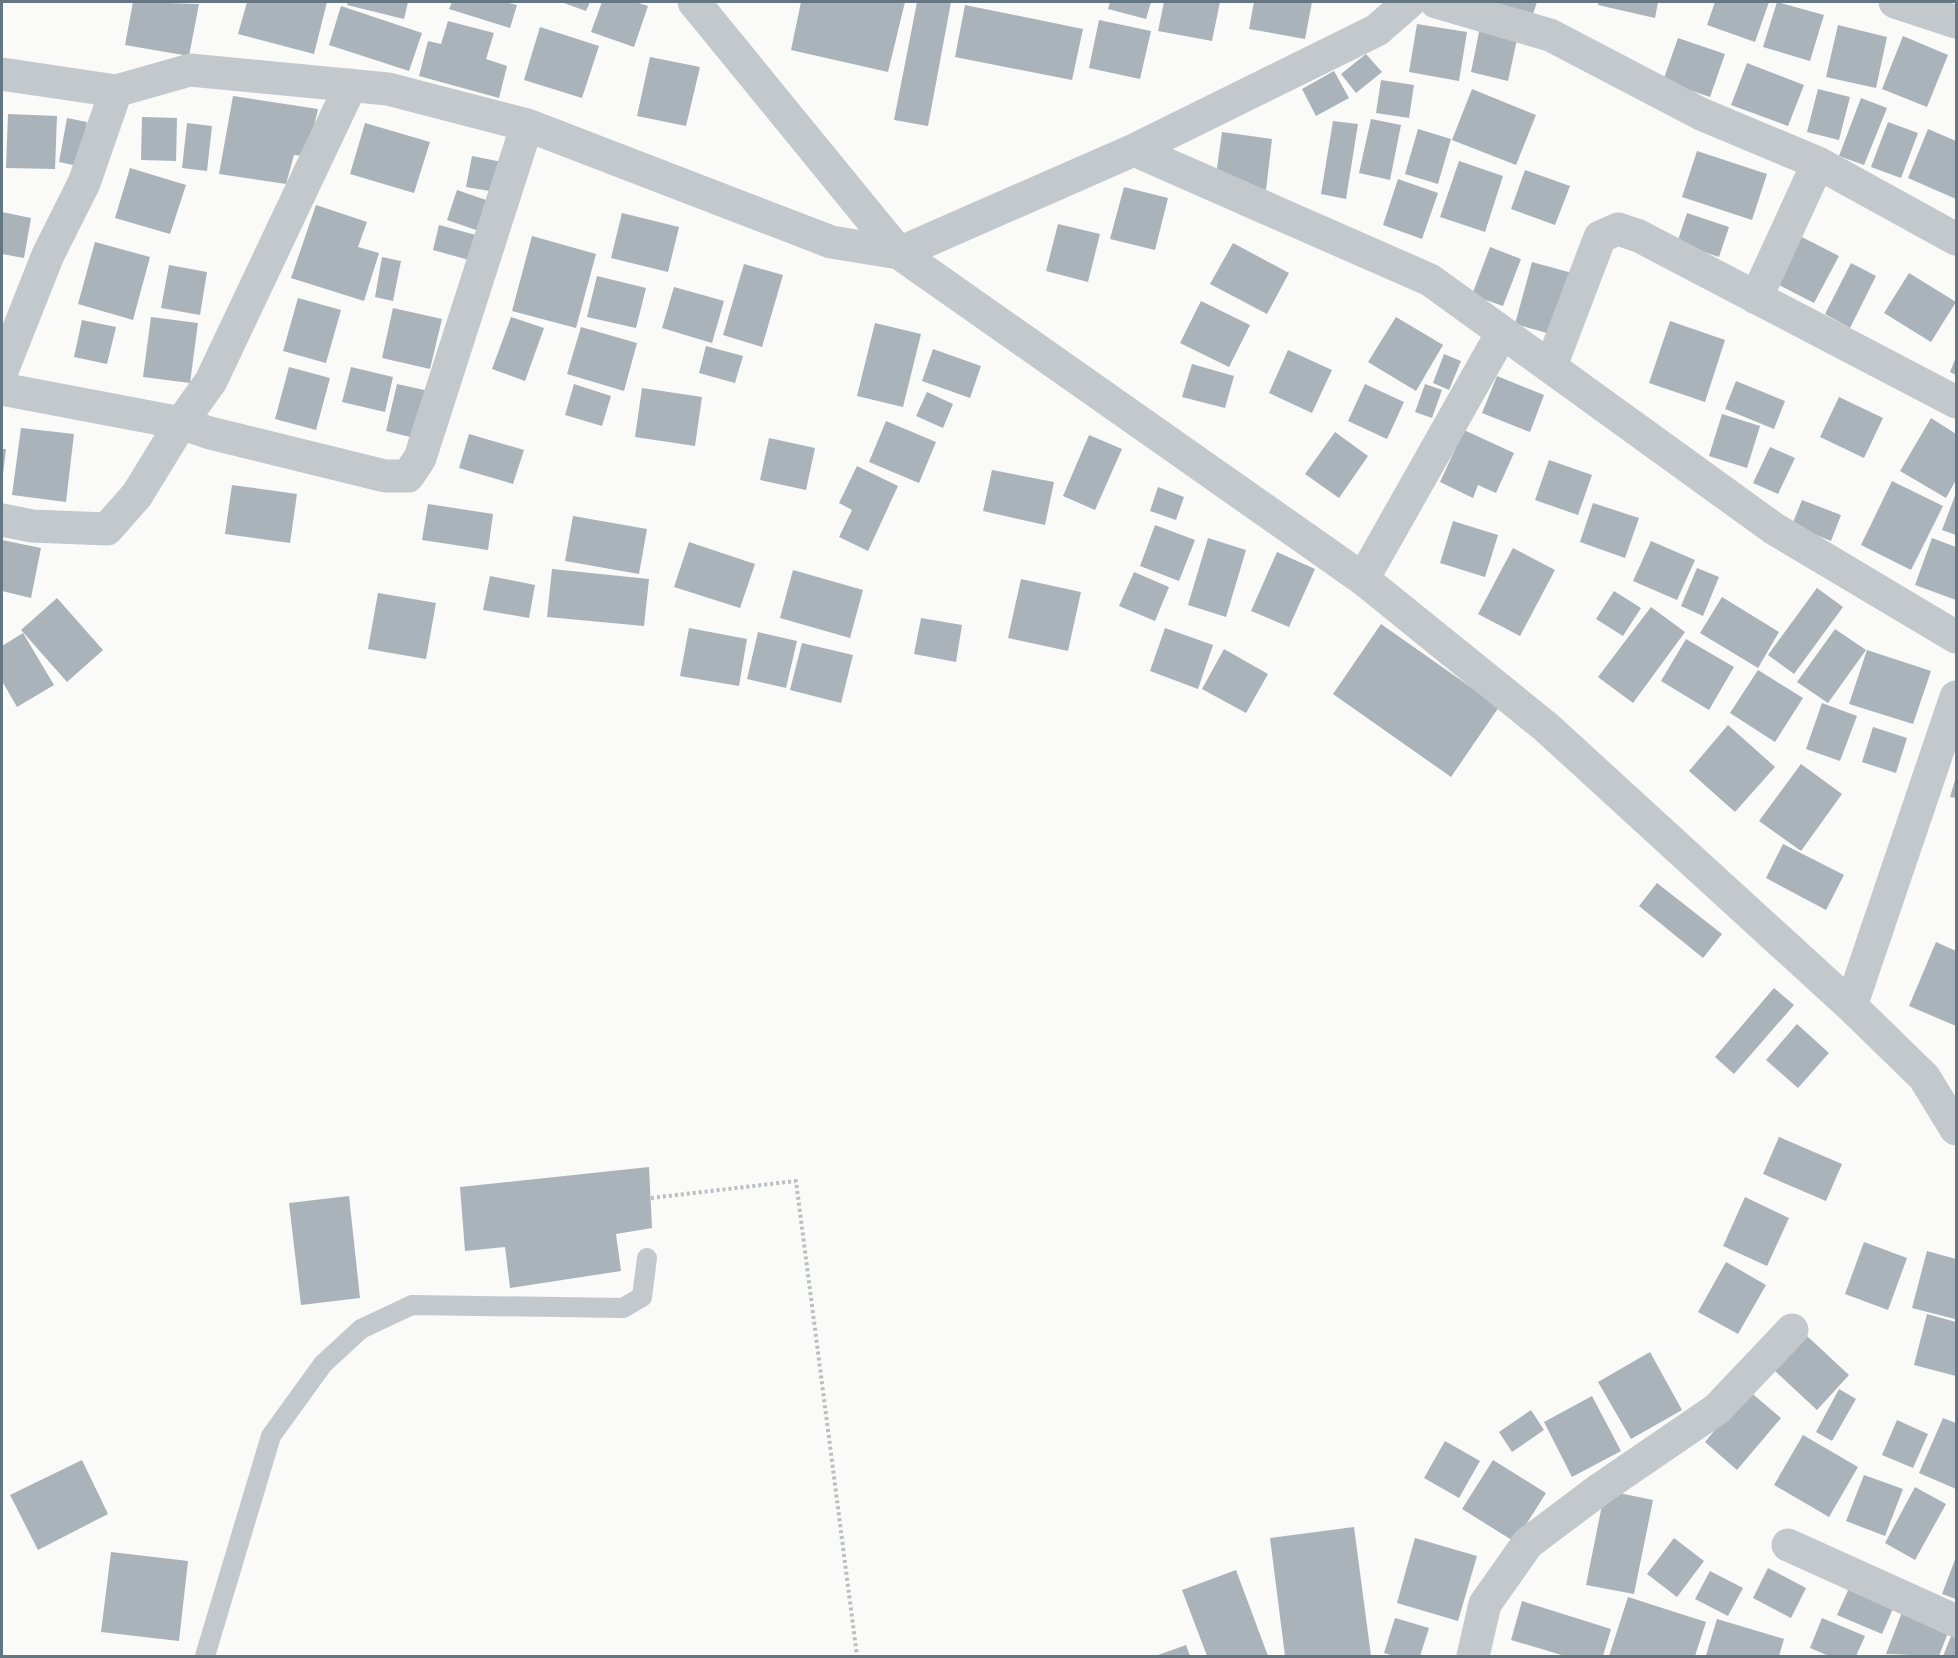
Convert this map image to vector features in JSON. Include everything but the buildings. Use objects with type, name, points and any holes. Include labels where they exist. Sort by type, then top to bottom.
[{"type":"street","points":[[694,2],[899,253],[1363,579],[1546,727],[1851,1006],[1924,1077],[1956,1129]]},
{"type":"street","points":[[2,74],[116,91],[190,70],[388,89],[526,125],[831,242],[899,253],[1134,150],[1377,30],[1409,2]]},
{"type":"street","points":[[1436,2],[1550,35],[1701,114],[1818,163],[1956,239]]},
{"type":"street","points":[[1895,2],[1956,22]]},
{"type":"street","points":[[2,520],[32,526],[107,529],[137,495],[180,423],[211,381],[351,85]]},
{"type":"street","points":[[2,371],[48,255],[84,183],[116,91]]},
{"type":"street","points":[[2,389],[180,423],[210,433],[385,476],[408,476],[420,458],[526,125]]},
{"type":"street","points":[[1134,150],[1430,280],[1773,528],[1956,637]]},
{"type":"street","points":[[1756,298],[1818,163]]},
{"type":"street","points":[[1551,366],[1600,237],[1618,229],[1639,236],[1956,402]]},
{"type":"street","points":[[1363,579],[1502,333]]},
{"type":"street","points":[[1851,1006],[1956,697]]},
{"type":"street","points":[[1473,1656],[1485,1604],[1528,1543],[1600,1489],[1717,1409],[1792,1330]]},
{"type":"street","points":[[1788,1545],[1956,1621]]},
{"type":"lane","points":[[205,1656],[271,1437],[323,1364],[361,1329],[412,1305],[623,1308],[642,1297],[647,1258]]},
{"type":"path","points":[[651,1198],[796,1181],[857,1656]]}]
